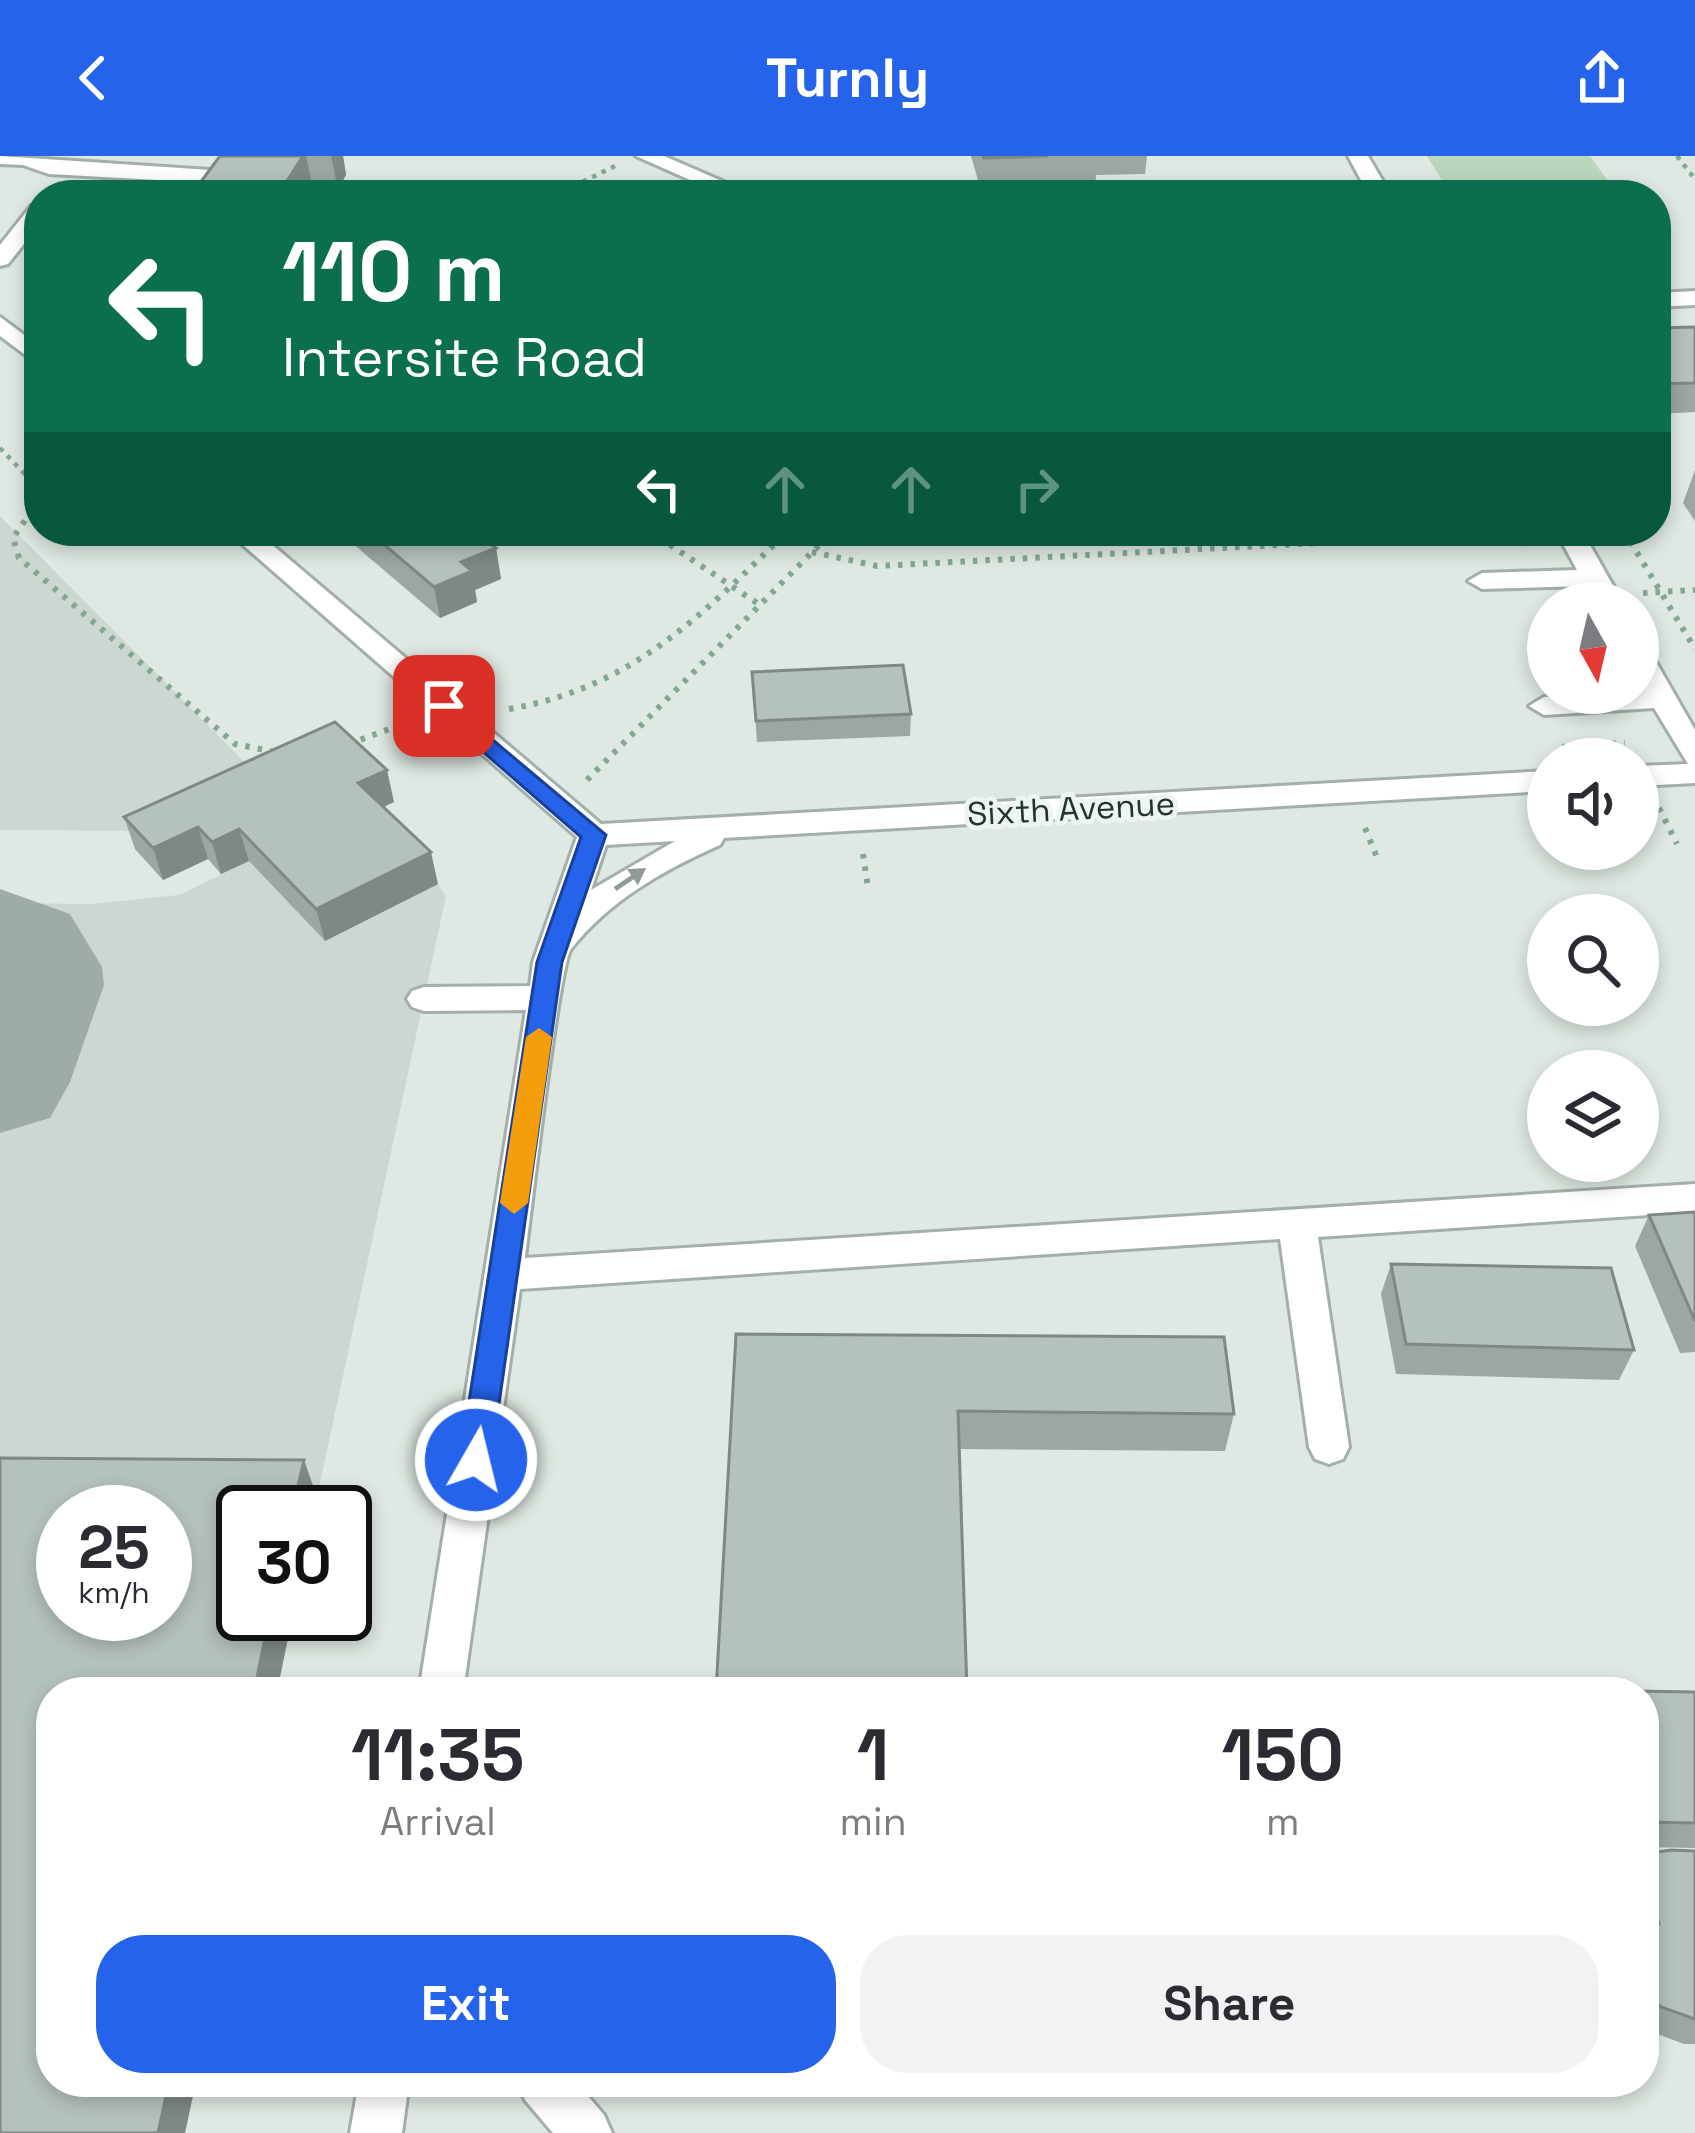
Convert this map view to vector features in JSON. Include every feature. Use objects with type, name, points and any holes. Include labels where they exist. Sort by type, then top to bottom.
[{"type":"street","points":[[64,180],[84,156]]},
{"type":"street","points":[[646,156],[706,180]]},
{"type":"street","points":[[0,158],[26,159],[50,168],[210,176],[207,180]]},
{"type":"street","points":[[0,259],[24,229]]},
{"type":"street","points":[[0,324],[24,345]]},
{"type":"street","points":[[257,546],[594,835],[547,980],[444,1677]]},
{"type":"street","points":[[1577,546],[1597,582]]},
{"type":"street","points":[[1482,581],[1527,585]]},
{"type":"street","points":[[1659,692],[1695,756]]},
{"type":"street","points":[[1659,699],[1663,699]]},
{"type":"street","points":[[1659,775],[1695,773]]},
{"type":"street","name":"Sixth Avenue","points":[[594,835],[1527,782]]},
{"type":"street","points":[[547,980],[576,922],[639,872],[744,826]]},
{"type":"street","points":[[424,999],[547,980]]},
{"type":"street","points":[[503,1275],[1695,1198]]},
{"type":"street","points":[[1297,1224],[1329,1447]]},
{"type":"street","points":[[376,2133],[382,2097]]},
{"type":"street","points":[[556,2097],[586,2133]]},
{"type":"path","points":[[1676,156],[1695,179]]},
{"type":"path","points":[[586,180],[617,165]]},
{"type":"path","points":[[0,448],[24,474]]},
{"type":"path","points":[[24,522],[13,538],[19,558],[235,744],[283,752]]},
{"type":"path","points":[[671,546],[760,605]]},
{"type":"path","points":[[339,747],[453,714],[562,700],[621,675],[675,640],[772,546]]},
{"type":"path","points":[[560,806],[818,546]]},
{"type":"path","points":[[812,552],[877,566],[1260,546]]},
{"type":"path","points":[[1633,546],[1695,650]]},
{"type":"shaded area","points":[[0,516],[24,540],[24,546],[30,546],[314,832],[0,830]]},
{"type":"shaded area","points":[[249,861],[325,941],[438,884],[446,896],[320,1485],[216,1485],[216,1496],[192,1496],[192,1485],[36,1485],[36,1495],[0,1495],[0,903],[91,904],[179,895]]},
{"type":"green space","points":[[1427,156],[1590,156],[1607,180],[1442,180]]},
{"type":"building","points":[[220,156],[303,156],[288,180],[202,180]]},
{"type":"building","points":[[1695,327],[1695,383],[1671,384],[1671,328]]},
{"type":"building","points":[[386,546],[496,548],[461,562],[472,571],[434,587]]},
{"type":"building","points":[[903,665],[911,714],[756,721],[752,672]]},
{"type":"building","points":[[335,722],[387,770],[358,783],[431,852],[316,909],[239,829],[212,842],[198,827],[153,848],[124,817]]},
{"type":"building","points":[[1695,1212],[1695,1321],[1649,1215]]},
{"type":"building","points":[[1391,1264],[1611,1268],[1634,1350],[1406,1344]]},
{"type":"building","points":[[736,1334],[1224,1337],[1234,1414],[958,1411],[967,1677],[717,1677]]},
{"type":"building","points":[[0,1458],[304,1460],[298,1485],[216,1485],[216,1641],[264,1641],[257,1677],[36,1677],[36,2097],[166,2097],[158,2133],[0,2133]]},
{"type":"building","points":[[1659,1691],[1695,1692],[1695,1823],[1659,1822]]},
{"type":"building","points":[[1695,1851],[1695,2019],[1659,2005],[1659,1852]]},
{"type":"taxiway","points":[[0,934],[24,946],[37,976],[0,1082]]},
{"type":"slow traffic","points":[[514,1203],[539,1037]]},
{"type":"route","points":[[444,706],[594,835],[550,962],[476,1460]]}]
